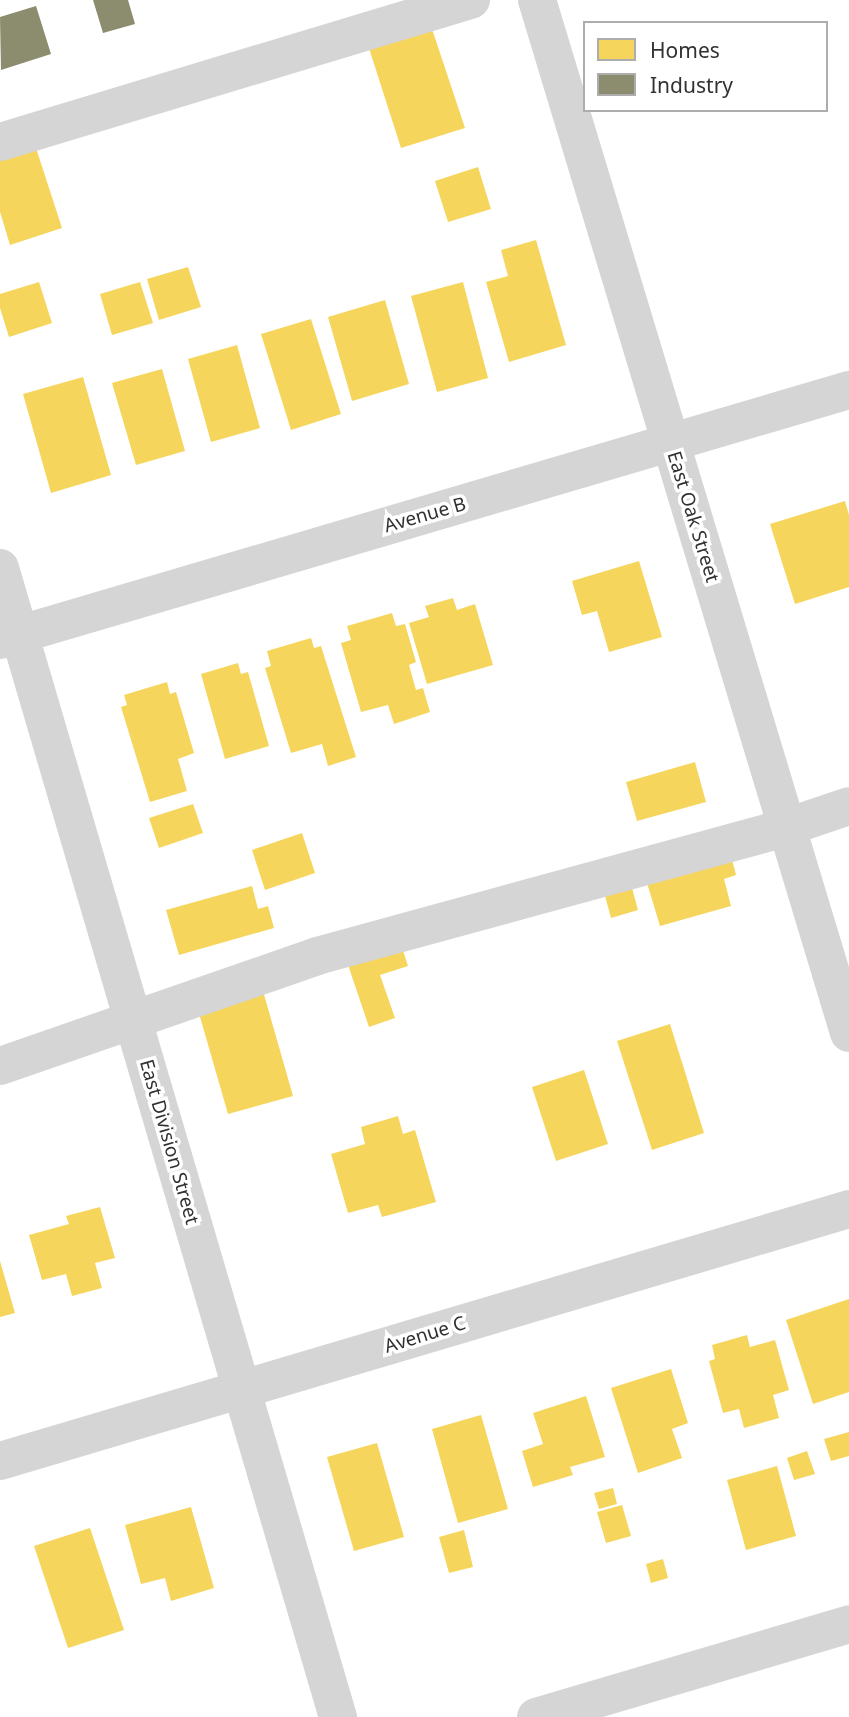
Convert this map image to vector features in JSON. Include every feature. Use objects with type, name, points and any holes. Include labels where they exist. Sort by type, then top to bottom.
[{"type":"street","points":[[0,142],[471,0]]},
{"type":"street","name":"East Oak Street","points":[[537,0],[849,1034]]},
{"type":"street","name":"Avenue B","points":[[10,637],[849,390]]},
{"type":"street","name":"East Division Street","points":[[0,568],[10,637],[133,1019],[338,1717]]},
{"type":"street","points":[[0,1066],[317,956],[787,827],[849,806]]},
{"type":"street","name":"Avenue C","points":[[0,1461],[849,1209]]},
{"type":"street","points":[[536,1717],[849,1624]]},
{"type":"building: Homes","points":[[430,23],[465,128],[401,148],[367,42]]},
{"type":"building: Homes","points":[[35,145],[62,228],[10,245],[0,212],[0,156]]},
{"type":"building: Homes","points":[[478,167],[491,209],[448,222],[435,181]]},
{"type":"building: Homes","points":[[536,240],[566,345],[509,362],[486,282],[508,276],[501,250]]},
{"type":"building: Homes","points":[[188,267],[201,307],[159,320],[147,279]]},
{"type":"building: Homes","points":[[39,282],[52,323],[9,337],[0,308],[0,294]]},
{"type":"building: Homes","points":[[140,282],[153,323],[112,335],[100,294]]},
{"type":"building: Homes","points":[[463,282],[488,378],[437,392],[411,296]]},
{"type":"building: Homes","points":[[385,300],[409,384],[352,401],[328,317]]},
{"type":"building: Homes","points":[[311,319],[341,414],[291,430],[261,334]]},
{"type":"building: Homes","points":[[237,345],[260,428],[211,442],[188,359]]},
{"type":"building: Homes","points":[[162,369],[185,451],[136,465],[112,383]]},
{"type":"building: Homes","points":[[83,377],[111,475],[51,493],[23,394]]},
{"type":"building: Homes","points":[[845,501],[849,515],[849,587],[795,604],[770,524]]},
{"type":"building: Homes","points":[[639,561],[662,637],[609,652],[597,611],[582,615],[572,581]]},
{"type":"building: Homes","points":[[453,598],[457,610],[475,604],[493,665],[427,684],[409,623],[429,617],[425,606]]},
{"type":"building: Homes","points":[[392,613],[396,626],[405,624],[416,662],[409,665],[416,690],[423,688],[430,712],[394,724],[388,705],[361,712],[341,643],[351,640],[347,626]]},
{"type":"building: Homes","points":[[311,638],[314,648],[321,646],[356,757],[328,766],[322,744],[291,753],[265,668],[271,666],[267,651]]},
{"type":"building: Homes","points":[[238,663],[241,674],[248,672],[269,746],[225,759],[201,674]]},
{"type":"building: Homes","points":[[167,682],[170,694],[176,692],[194,753],[178,759],[187,791],[150,802],[121,707],[127,705],[124,695]]},
{"type":"building: Homes","points":[[695,762],[706,802],[637,821],[626,782]]},
{"type":"building: Homes","points":[[193,804],[203,833],[159,848],[149,818]]},
{"type":"building: Homes","points":[[302,833],[315,873],[265,890],[252,850]]},
{"type":"building: Homes","points":[[729,848],[736,875],[724,879],[731,906],[660,926],[644,873]]},
{"type":"building: Homes","points":[[628,873],[638,910],[611,918],[601,881]]},
{"type":"building: Homes","points":[[252,886],[258,909],[268,906],[274,928],[179,955],[166,910]]},
{"type":"building: Homes","points":[[399,938],[408,966],[380,975],[395,1018],[369,1027],[345,956]]},
{"type":"building: Homes","points":[[259,977],[293,1096],[228,1114],[194,996]]},
{"type":"building: Homes","points":[[670,1024],[704,1133],[652,1150],[617,1041]]},
{"type":"building: Homes","points":[[584,1070],[608,1144],[556,1161],[532,1087]]},
{"type":"building: Homes","points":[[398,1116],[403,1134],[415,1130],[436,1202],[382,1217],[378,1205],[348,1213],[331,1154],[365,1144],[361,1127]]},
{"type":"building: Homes","points":[[100,1207],[115,1258],[95,1263],[102,1288],[72,1296],[66,1274],[42,1280],[29,1235],[69,1224],[66,1216]]},
{"type":"building: Homes","points":[[0,1261],[15,1313],[0,1317]]},
{"type":"building: Homes","points":[[849,1299],[849,1392],[813,1404],[786,1320]]},
{"type":"building: Homes","points":[[747,1335],[750,1347],[775,1340],[789,1390],[773,1395],[779,1418],[744,1428],[739,1409],[723,1413],[709,1361],[715,1359],[712,1345]]},
{"type":"building: Homes","points":[[671,1369],[688,1423],[672,1429],[682,1458],[638,1473],[611,1388]]},
{"type":"building: Homes","points":[[586,1396],[605,1457],[570,1467],[573,1475],[533,1487],[522,1451],[543,1444],[533,1413]]},
{"type":"building: Homes","points":[[481,1415],[508,1509],[458,1523],[432,1429]]},
{"type":"building: Homes","points":[[849,1432],[849,1456],[831,1461],[824,1439]]},
{"type":"building: Homes","points":[[377,1443],[404,1537],[354,1551],[327,1457]]},
{"type":"building: Homes","points":[[807,1451],[815,1474],[794,1480],[787,1458]]},
{"type":"building: Homes","points":[[777,1466],[796,1536],[746,1550],[727,1480]]},
{"type":"building: Homes","points":[[613,1488],[617,1504],[599,1509],[594,1493]]},
{"type":"building: Homes","points":[[622,1505],[631,1536],[606,1543],[597,1512]]},
{"type":"building: Homes","points":[[191,1507],[214,1588],[171,1601],[165,1578],[141,1584],[125,1525]]},
{"type":"building: Homes","points":[[90,1528],[124,1630],[68,1648],[34,1546]]},
{"type":"building: Homes","points":[[464,1530],[473,1567],[449,1573],[439,1537]]},
{"type":"building: Homes","points":[[663,1559],[668,1578],[651,1583],[646,1564]]},
{"type":"building: Industry","points":[[93,0],[128,0],[135,24],[103,33]]},
{"type":"building: Industry","points":[[36,6],[51,54],[1,70],[0,17]]}]
